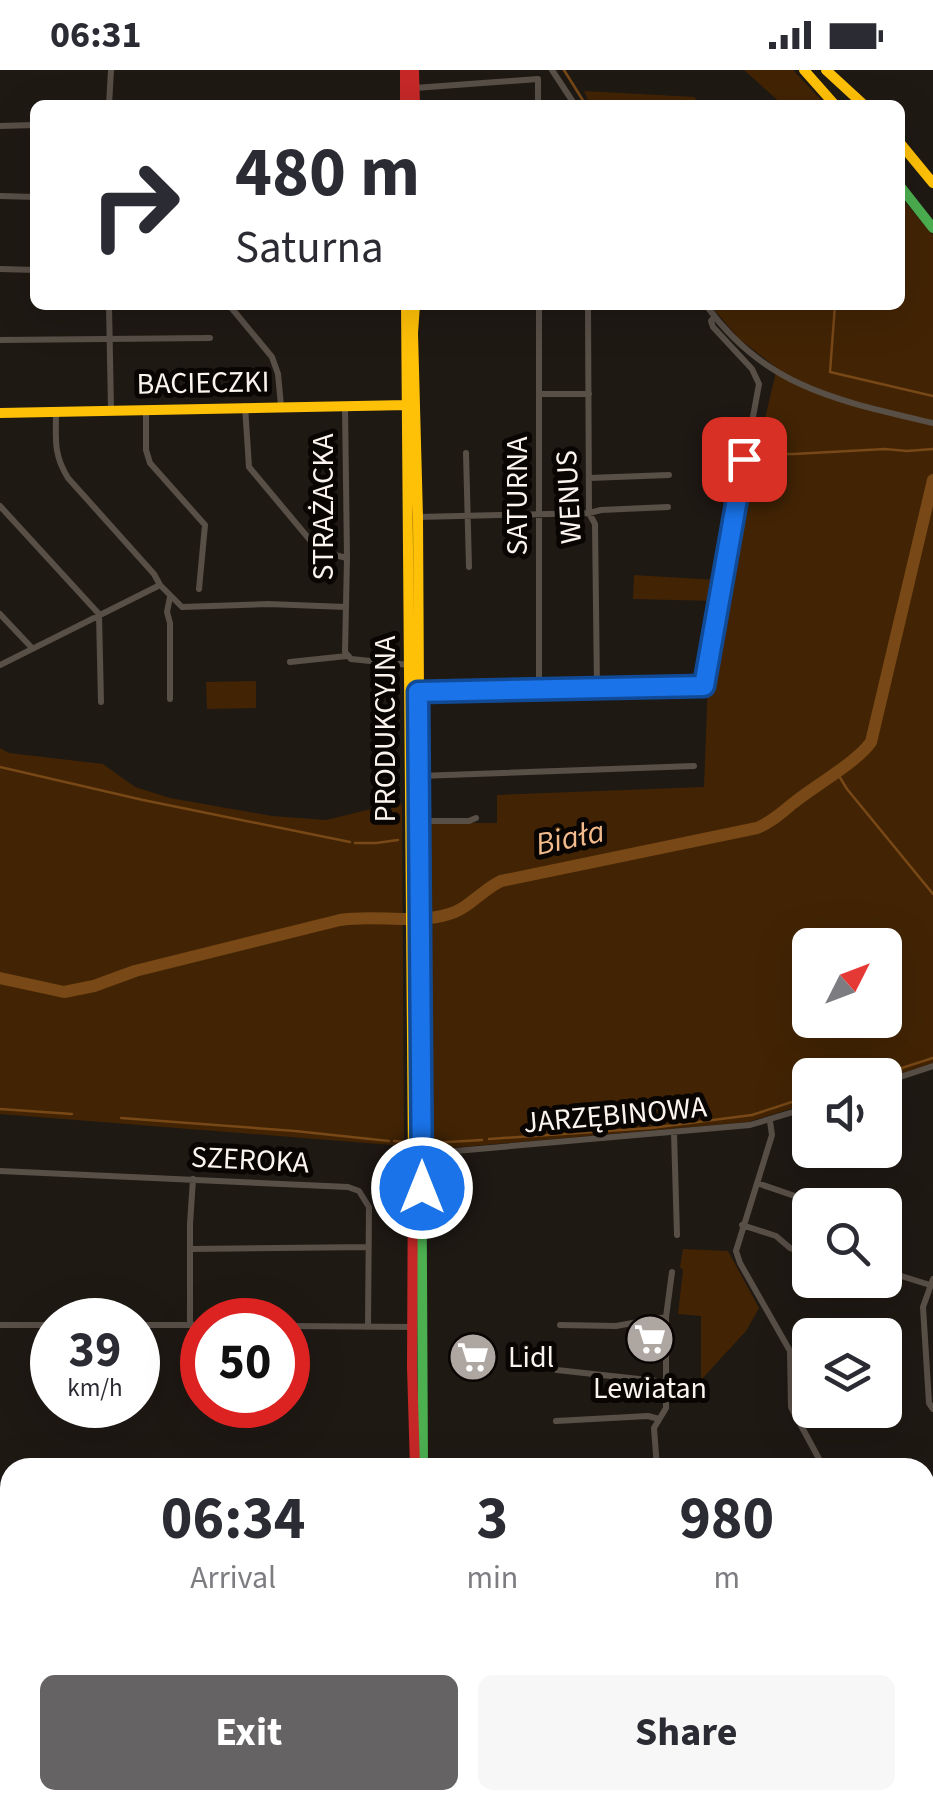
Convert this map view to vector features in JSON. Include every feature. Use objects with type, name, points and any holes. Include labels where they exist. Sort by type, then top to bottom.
[{"type":"main road","points":[[405,70],[405,100]]},
{"type":"main road","points":[[414,70],[415,100]]},
{"type":"main road","points":[[802,70],[831,100]]},
{"type":"main road","points":[[826,70],[859,100]]},
{"type":"main road","points":[[905,149],[933,183]]},
{"type":"main road","points":[[905,192],[933,228]]},
{"type":"main road","name":"PRODUKCYJNA","points":[[406,310],[419,776],[415,931],[417,1326]]},
{"type":"main road","name":"PRODUKCYJNA","points":[[411,405],[415,310]]},
{"type":"main road","name":"BACIECZKI","points":[[0,413],[411,405]]},
{"type":"main road","name":"PRODUKCYJNA","points":[[413,517],[409,664],[416,909]]},
{"type":"main road","points":[[415,1458],[417,1326]]},
{"type":"main road","points":[[417,1326],[423,1458]]},
{"type":"street","points":[[109,100],[111,70]]},
{"type":"street","points":[[414,88],[538,79],[553,71],[572,100]]},
{"type":"street","points":[[538,79],[538,100]]},
{"type":"street","points":[[0,126],[30,125]]},
{"type":"street","points":[[0,196],[30,196]]},
{"type":"street","points":[[0,269],[30,270]]},
{"type":"street","points":[[108,310],[111,410]]},
{"type":"street","points":[[233,310],[272,356],[278,374],[280,406]]},
{"type":"street","name":"SATURNA","points":[[539,310],[539,688]]},
{"type":"street","name":"WENUS","points":[[588,310],[596,687]]},
{"type":"street","points":[[709,310],[756,359],[812,391],[933,422]]},
{"type":"street","points":[[418,692],[704,686],[759,384],[752,369],[713,326],[714,317]]},
{"type":"street","points":[[0,340],[210,338]]},
{"type":"street","points":[[540,394],[589,394]]},
{"type":"street","points":[[245,406],[250,467],[315,546],[347,558]]},
{"type":"street","name":"STRAŻACKA","points":[[345,406],[346,656]]},
{"type":"street","points":[[146,410],[146,450],[150,463],[204,524],[199,589]]},
{"type":"street","points":[[56,412],[56,455],[61,467],[170,597],[170,699]]},
{"type":"street","points":[[466,453],[469,567]]},
{"type":"street","points":[[589,478],[669,476]]},
{"type":"street","points":[[0,506],[98,614],[101,702]]},
{"type":"street","points":[[413,517],[668,507]]},
{"type":"street","points":[[0,664],[160,585]]},
{"type":"street","name":"STRAŻACKA","points":[[170,597],[182,607],[346,607]]},
{"type":"street","points":[[0,614],[32,648]]},
{"type":"street","points":[[290,662],[346,656],[351,660],[409,664]]},
{"type":"street","name":"PRODUKCYJNA","points":[[419,776],[694,766]]},
{"type":"street","points":[[419,822],[469,822],[476,818]]},
{"type":"street","points":[[902,1076],[933,1066]]},
{"type":"street","name":"JARZĘBINOWA","points":[[417,1153],[750,1126],[792,1113]]},
{"type":"street","points":[[770,1120],[772,1135],[736,1251],[790,1351],[791,1407],[819,1458]]},
{"type":"street","points":[[674,1133],[677,1236]]},
{"type":"street","name":"SZEROKA","points":[[0,1171],[348,1187],[359,1191],[368,1206],[368,1327]]},
{"type":"street","points":[[190,1298],[193,1179]]},
{"type":"street","points":[[756,1183],[792,1195]]},
{"type":"street","points":[[742,1225],[774,1236],[792,1249]]},
{"type":"street","points":[[191,1249],[368,1247]]},
{"type":"street","points":[[656,1458],[654,1432],[666,1408],[666,1317],[672,1272]]},
{"type":"street","points":[[902,1275],[931,1282],[923,1307],[929,1403],[933,1409]]},
{"type":"street","points":[[560,1325],[616,1326],[666,1317]]},
{"type":"street","points":[[0,1324],[30,1324]]},
{"type":"street","points":[[310,1326],[417,1326]]},
{"type":"street","points":[[557,1370],[666,1382]]},
{"type":"street","points":[[556,1421],[648,1416],[659,1419]]},
{"type":"shaded area","points":[[744,70],[793,70],[821,100],[777,100]]},
{"type":"shaded area","points":[[584,91],[696,100],[588,100]]},
{"type":"shaded area","points":[[905,202],[933,235],[933,1063],[902,1073],[902,1058],[792,1058],[792,1109],[748,1122],[438,1149],[430,1146],[427,823],[497,823],[497,795],[704,787],[708,682],[724,591],[777,368],[738,338],[714,310],[905,310]]},
{"type":"shaded area","points":[[634,575],[716,580],[716,601],[633,599]]},
{"type":"shaded area","points":[[256,681],[256,708],[207,709],[206,682]]},
{"type":"shaded area","points":[[0,748],[9,753],[103,764],[135,787],[170,798],[272,816],[326,820],[400,802],[404,1146],[0,1114]]},
{"type":"shaded area","points":[[683,1249],[728,1251],[759,1308],[746,1331],[701,1380],[701,1316],[678,1314]]},
{"type":"waterway","points":[[564,70],[583,100]]},
{"type":"waterway","points":[[835,310],[830,372],[933,396]]},
{"type":"waterway","points":[[751,454],[933,449]]},
{"type":"waterway","name":"Biała","points":[[0,978],[64,992],[94,986],[135,971],[340,920],[449,914],[501,881],[763,825],[846,765],[871,742],[933,480]]},
{"type":"waterway","points":[[0,767],[350,842]]},
{"type":"waterway","points":[[836,771],[933,894]]},
{"type":"waterway","points":[[355,843],[398,840]]},
{"type":"waterway","points":[[902,1068],[933,1058]]},
{"type":"waterway","points":[[489,1139],[651,1128],[752,1115],[792,1102]]},
{"type":"waterway","points":[[0,1109],[72,1114]]},
{"type":"waterway","points":[[121,1118],[389,1141]]},
{"type":"waterway","points":[[431,1143],[482,1140]]},
{"type":"waterway","points":[[394,1141],[403,1142]]},
{"type":"traffic: fast","points":[[905,192],[933,228]]},
{"type":"traffic: fast","points":[[420,873],[423,1458]]},
{"type":"traffic: slow","points":[[804,70],[831,100]]},
{"type":"traffic: slow","points":[[826,70],[859,100]]},
{"type":"traffic: slow","points":[[905,149],[933,183]]},
{"type":"traffic: slow","points":[[406,310],[413,1162]]},
{"type":"traffic: slow","points":[[415,310],[420,873]]},
{"type":"traffic: slow","points":[[0,413],[408,405]]},
{"type":"traffic: jam","points":[[405,70],[405,100]]},
{"type":"traffic: jam","points":[[414,70],[415,100]]},
{"type":"traffic: jam","points":[[413,1162],[415,1458]]},
{"type":"place","name":"Lewiatan","points":[[650,1339]]},
{"type":"place","name":"Lidl","points":[[473,1357]]},
{"type":"route","points":[[422,1188],[418,692],[704,686],[744,459]]}]
